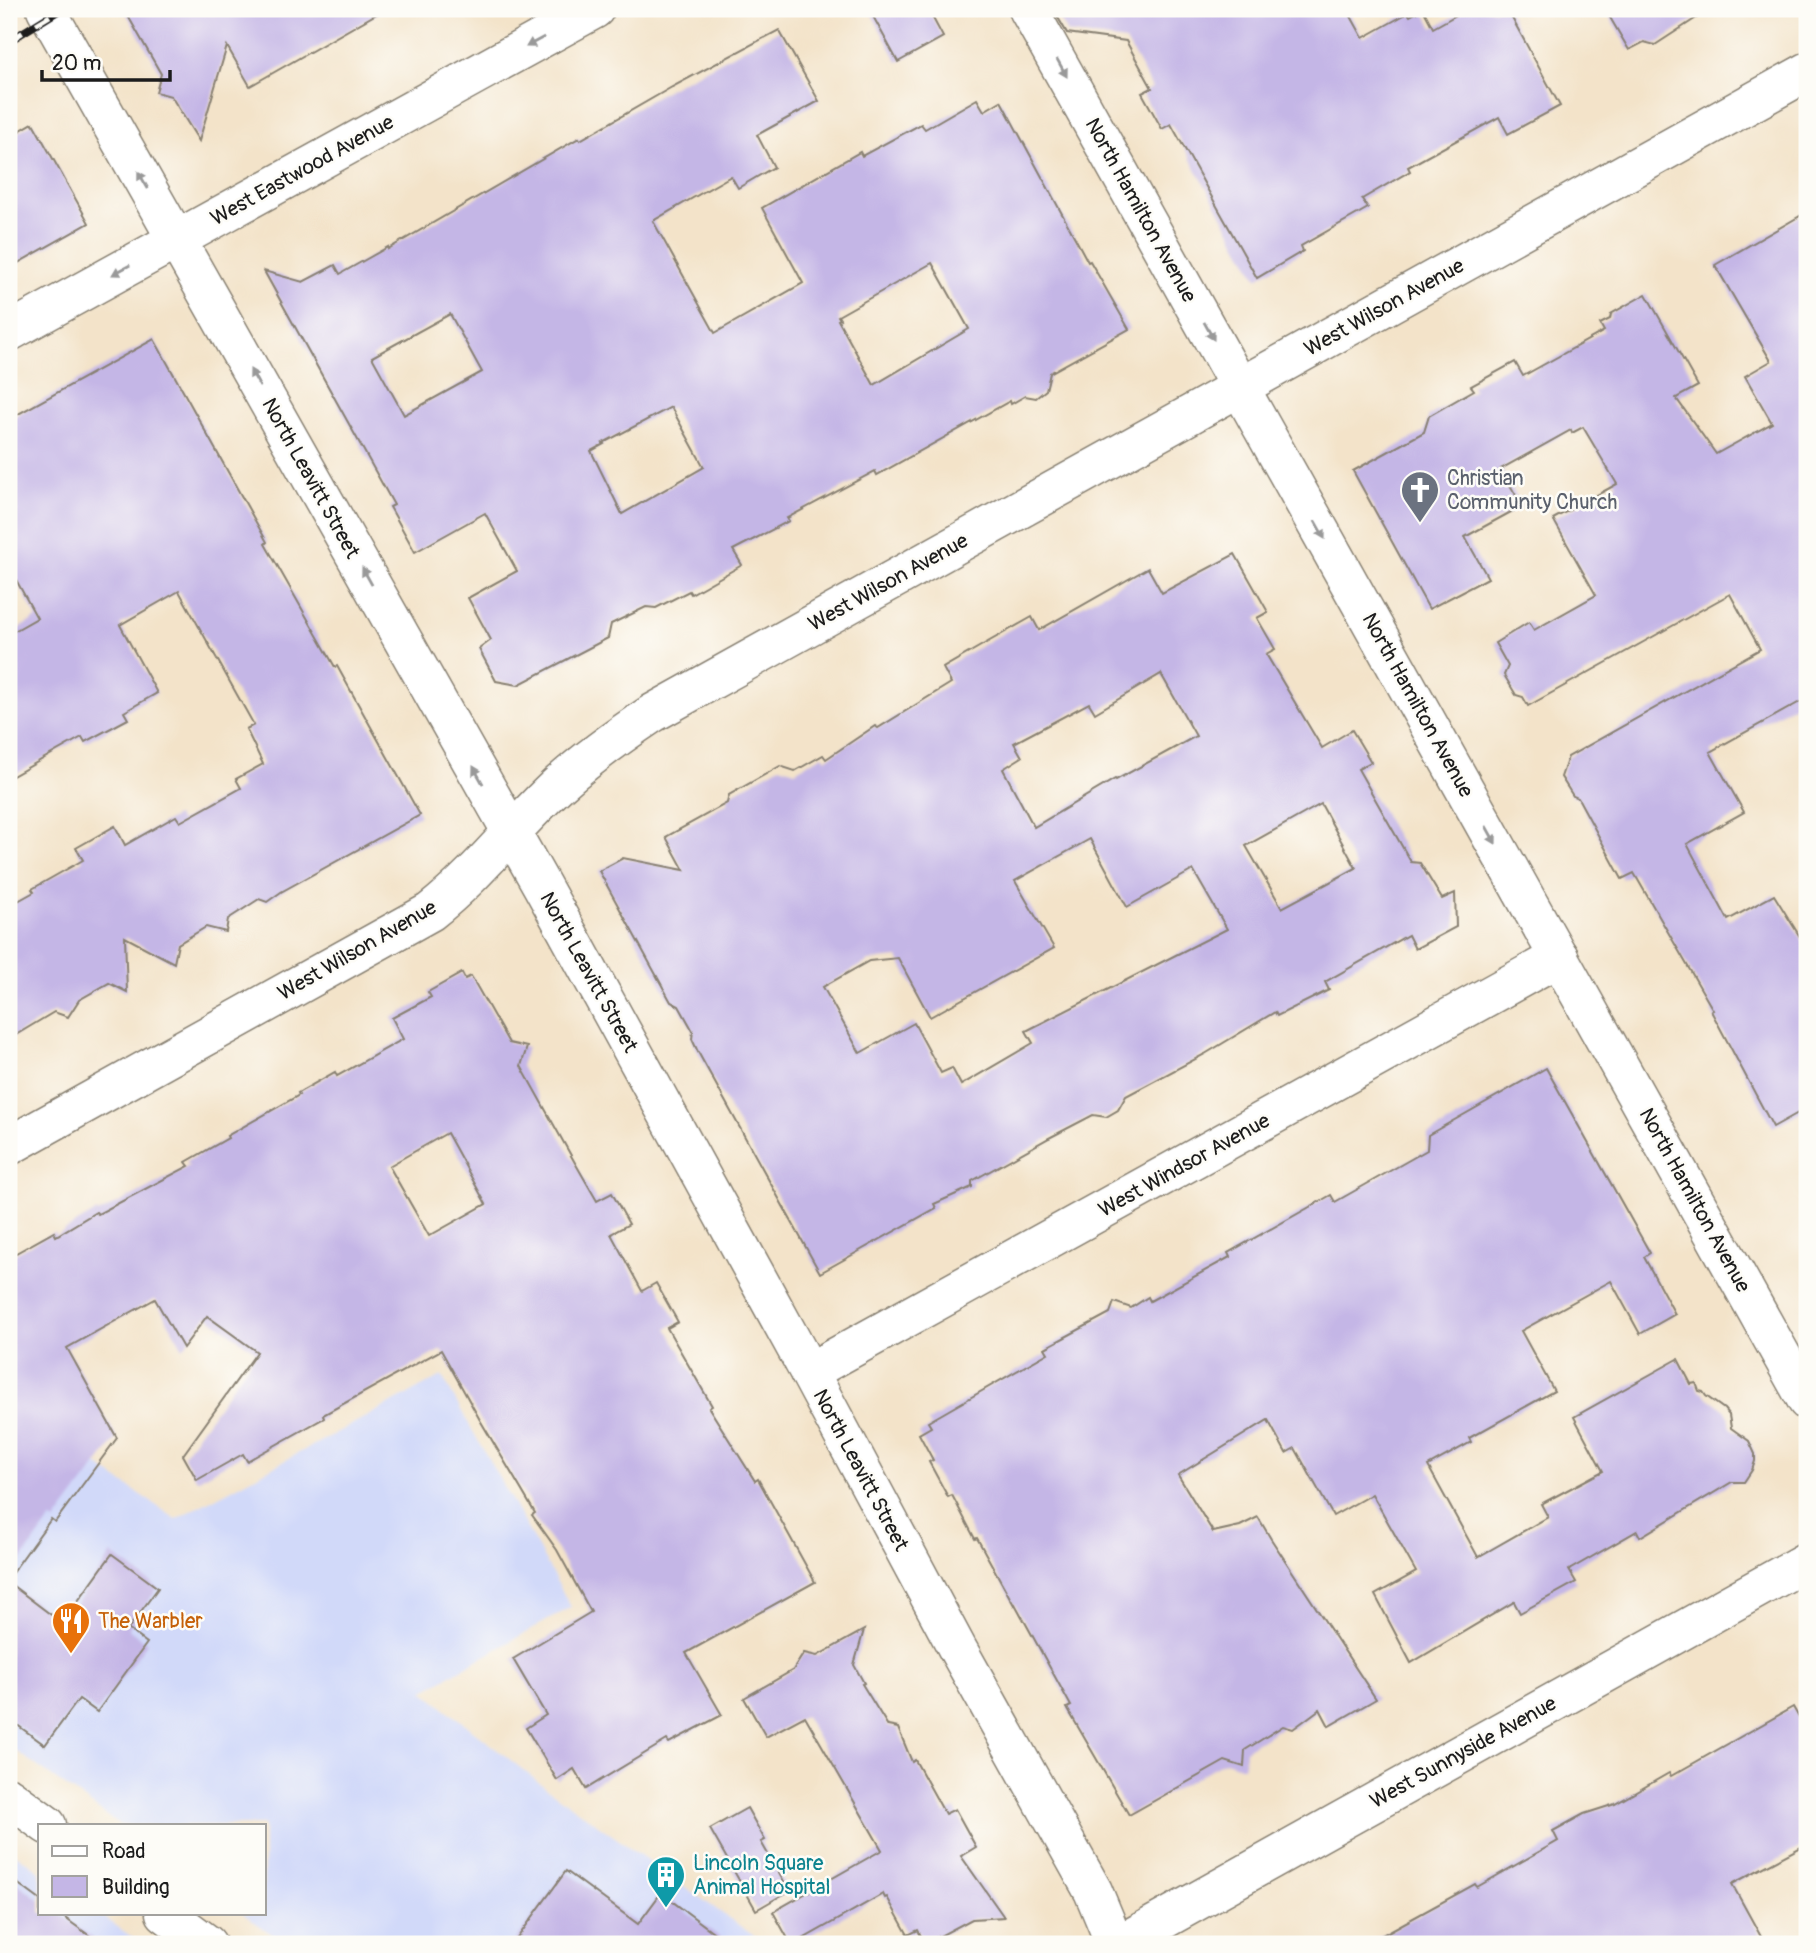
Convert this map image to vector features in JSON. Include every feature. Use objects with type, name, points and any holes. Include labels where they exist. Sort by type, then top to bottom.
[{"type":"street","name":"North Leavitt Street","points":[[46,9],[542,886],[957,1648],[1094,1891],[1117,1944]]},
{"type":"street","name":"West Eastwood Avenue","points":[[9,332],[595,9]]},
{"type":"street","name":"North Hamilton Avenue","points":[[1028,9],[1807,1401]]},
{"type":"street","name":"West Wilson Avenue","points":[[9,1146],[430,912],[456,891],[557,786],[600,748],[653,713],[1807,72]]},
{"type":"street","name":"West Windsor Avenue","points":[[808,1373],[1559,957]]},
{"type":"street","name":"West Sunnyside Avenue","points":[[1117,1944],[1807,1561]]},
{"type":"street","points":[[9,1797],[46,1824]]},
{"type":"street","points":[[166,1914],[207,1944]]},
{"type":"shaded area","points":[[442,1376],[571,1607],[423,1691],[546,1788],[762,1944],[286,1944],[243,1914],[266,1914],[266,1824],[119,1824],[9,1746],[9,1405],[176,1519]]},
{"type":"shaded area","points":[[9,1849],[38,1870],[38,1914],[99,1914],[142,1944],[9,1944]]},
{"type":"building","points":[[124,9],[385,9],[250,86],[227,46],[199,141],[171,96],[156,92],[161,74]]},
{"type":"building","points":[[869,9],[928,9],[943,37],[898,62]]},
{"type":"building","points":[[1053,9],[1347,9],[1363,38],[1408,13],[1410,16],[1423,9],[1433,28],[1467,9],[1507,9],[1560,106],[1508,134],[1499,117],[1408,167],[1410,171],[1362,199],[1368,208],[1301,246],[1303,251],[1257,278],[1171,124],[1162,129],[1142,93],[1152,88],[1126,41],[1067,33]]},
{"type":"building","points":[[1605,9],[1710,9],[1655,45],[1644,42],[1629,50]]},
{"type":"building","points":[[779,30],[819,101],[757,135],[774,167],[738,188],[731,176],[653,221],[715,333],[803,283],[762,208],[860,152],[862,156],[921,124],[925,129],[977,99],[984,111],[1001,101],[1088,262],[1090,261],[1129,329],[1050,373],[1046,390],[1036,398],[1025,396],[1011,404],[1010,401],[877,475],[875,471],[787,518],[789,521],[733,550],[742,565],[691,594],[689,591],[656,608],[646,607],[611,624],[608,638],[518,685],[496,681],[479,649],[491,640],[468,598],[517,571],[485,513],[415,552],[390,507],[394,505],[264,271],[303,282],[335,265],[340,274],[672,87]],"holes":[[[932,263],[969,329],[874,385],[838,316]],[[450,314],[482,372],[404,415],[372,357]],[[671,407],[704,467],[622,514],[591,451]]]},
{"type":"building","points":[[33,123],[89,223],[9,268],[9,137]]},
{"type":"building","points":[[1807,212],[1807,698],[1710,752],[1744,812],[1687,844],[1728,920],[1774,895],[1807,948],[1807,1108],[1773,1127],[1711,1011],[1713,1010],[1634,873],[1622,879],[1578,798],[1573,796],[1561,777],[1568,757],[1760,649],[1730,594],[1528,706],[1523,697],[1516,695],[1504,675],[1508,666],[1495,643],[1529,622],[1534,630],[1596,595],[1553,519],[1617,484],[1583,427],[1572,433],[1571,430],[1501,469],[1522,506],[1465,537],[1488,578],[1429,609],[1353,471],[1424,432],[1429,416],[1474,390],[1471,386],[1515,362],[1523,376],[1604,331],[1600,324],[1610,319],[1611,314],[1646,294],[1698,386],[1676,398],[1716,454],[1772,423],[1745,376],[1771,361],[1715,265]]},
{"type":"building","points":[[154,339],[267,542],[265,544],[420,815],[267,902],[259,899],[228,919],[226,932],[206,927],[178,944],[174,963],[125,937],[127,992],[109,983],[79,1000],[68,1017],[54,1012],[9,1039],[9,906],[34,892],[32,889],[83,860],[76,848],[115,826],[125,845],[176,816],[180,822],[241,788],[236,779],[263,764],[246,729],[254,725],[179,591],[120,625],[157,693],[124,712],[128,719],[85,742],[82,737],[9,778],[9,634],[37,618],[9,567],[9,419]]},
{"type":"building","points":[[1235,554],[1268,612],[1257,618],[1275,649],[1266,654],[1322,748],[1352,730],[1371,762],[1358,769],[1411,862],[1420,863],[1442,899],[1455,893],[1456,927],[1415,949],[1408,935],[1325,982],[1329,990],[1277,1016],[1275,1012],[1205,1054],[1126,1096],[1118,1110],[1106,1117],[1093,1115],[1049,1138],[972,1181],[972,1187],[934,1204],[936,1208],[820,1273],[698,1052],[692,1039],[693,1031],[679,1006],[671,1002],[599,871],[623,858],[684,870],[666,837],[727,803],[729,795],[780,766],[795,771],[823,755],[826,759],[875,726],[878,728],[951,683],[943,668],[979,647],[1032,617],[1039,630],[1148,568],[1162,593]],"holes":[[[1161,674],[1196,736],[1115,779],[1034,827],[1003,769],[1022,757],[1014,743],[1089,703],[1095,713]],[[1321,804],[1356,868],[1282,908],[1246,846]],[[1090,839],[1127,907],[1193,870],[1227,929],[1026,1031],[1033,1043],[961,1085],[952,1068],[941,1073],[914,1023],[860,1053],[823,987],[869,961],[898,958],[930,1017],[1054,948],[1015,881]]]},
{"type":"building","points":[[462,973],[465,979],[471,976],[509,1043],[527,1047],[521,1066],[597,1201],[612,1193],[629,1224],[611,1234],[642,1291],[656,1283],[678,1322],[667,1328],[712,1406],[709,1408],[755,1481],[758,1479],[815,1582],[686,1653],[722,1715],[669,1743],[667,1740],[586,1789],[574,1769],[557,1780],[526,1728],[546,1715],[513,1659],[591,1612],[557,1550],[532,1515],[535,1513],[441,1350],[323,1415],[324,1418],[247,1461],[243,1454],[197,1480],[183,1455],[257,1352],[207,1316],[183,1348],[155,1299],[67,1348],[117,1438],[55,1522],[51,1519],[9,1577],[9,1257],[54,1232],[56,1236],[96,1212],[98,1214],[189,1166],[186,1162],[299,1095],[298,1093],[335,1072],[337,1076],[403,1039],[392,1018],[431,997],[428,992]],"holes":[[[447,1133],[486,1204],[429,1236],[389,1166]]]},
{"type":"building","points":[[1546,1068],[1650,1253],[1644,1257],[1675,1314],[1640,1334],[1611,1281],[1521,1331],[1554,1391],[1469,1438],[1471,1442],[1428,1466],[1478,1557],[1548,1517],[1541,1504],[1603,1471],[1574,1417],[1678,1359],[1691,1384],[1696,1383],[1699,1391],[1724,1409],[1729,1415],[1731,1428],[1749,1441],[1755,1454],[1752,1470],[1744,1482],[1732,1482],[1640,1537],[1637,1531],[1569,1570],[1576,1582],[1520,1613],[1514,1602],[1411,1663],[1375,1595],[1416,1572],[1372,1494],[1333,1516],[1295,1448],[1286,1453],[1268,1420],[1178,1475],[1213,1532],[1240,1526],[1258,1517],[1376,1699],[1329,1726],[1320,1709],[1293,1729],[1283,1726],[1245,1750],[1244,1767],[1225,1761],[1129,1815],[1067,1708],[1071,1706],[1015,1604],[977,1538],[975,1539],[952,1495],[948,1497],[929,1462],[933,1460],[919,1434],[931,1427],[928,1422],[1048,1353],[1045,1348],[1110,1313],[1114,1302],[1131,1308],[1148,1297],[1150,1301],[1230,1257],[1228,1253],[1331,1195],[1335,1202],[1427,1150],[1428,1135]]},
{"type":"building","points":[[112,1554],[158,1588],[128,1629],[147,1643],[97,1712],[79,1699],[45,1745],[9,1719],[9,1583],[62,1623]]},
{"type":"building","points":[[864,1630],[854,1665],[864,1683],[862,1684],[888,1726],[898,1728],[912,1762],[915,1760],[945,1814],[955,1809],[976,1847],[961,1856],[1004,1917],[972,1919],[925,1944],[918,1930],[908,1935],[883,1894],[791,1944],[773,1912],[882,1850],[805,1716],[766,1737],[744,1698],[793,1670],[804,1653],[817,1656]]},
{"type":"building","points":[[1793,1707],[1807,1732],[1807,1844],[1732,1884],[1765,1944],[1366,1944],[1475,1884],[1477,1887],[1558,1841],[1553,1831],[1584,1814],[1615,1804],[1669,1773],[1671,1776]]},
{"type":"building","points":[[747,1808],[765,1840],[761,1842],[789,1891],[756,1910],[710,1829]]},
{"type":"building","points":[[566,1871],[638,1924],[661,1893],[729,1944],[513,1944]]},
{"type":"building","points":[[9,1877],[38,1899],[38,1914],[59,1914],[101,1944],[9,1944]]},
{"type":"railway","points":[[9,41],[61,9]]},
{"type":"place","name":"Christian Community Church","points":[[1420,524]]},
{"type":"place","name":"The Warbler","points":[[71,1655]]},
{"type":"place","name":"Lincoln Square Animal Hospital","points":[[666,1909]]}]
